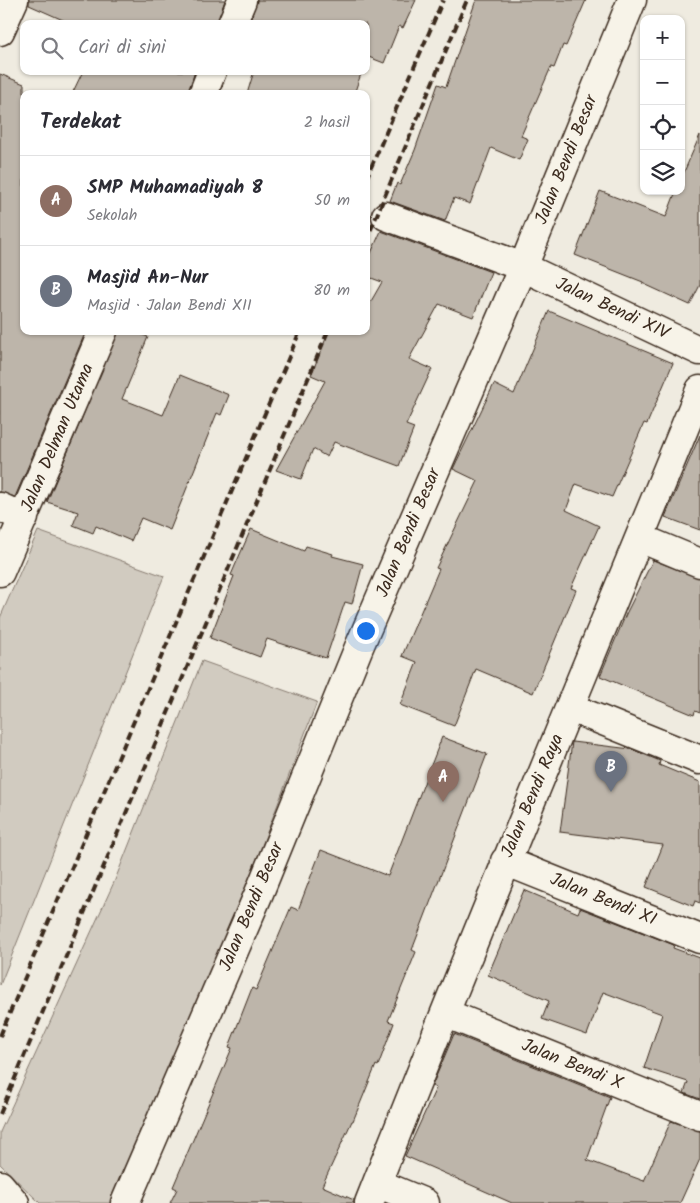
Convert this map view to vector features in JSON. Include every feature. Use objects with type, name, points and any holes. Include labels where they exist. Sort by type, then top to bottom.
[{"type":"street","points":[[0,31],[14,0]]},
{"type":"street","points":[[234,20],[242,0]]},
{"type":"street","name":"Jalan Bendi Besar","points":[[125,1203],[258,894],[359,647],[523,267],[632,0]]},
{"type":"street","points":[[205,90],[210,75]]},
{"type":"street","name":"Jalan Bendi XIV","points":[[386,216],[523,267],[700,351]]},
{"type":"street","name":"Jalan Delman Utama","points":[[0,572],[12,513],[101,335]]},
{"type":"street","name":"Jalan Bendi Raya","points":[[373,1193],[505,861],[571,708],[700,390]]},
{"type":"street","points":[[640,538],[700,563]]},
{"type":"street","points":[[571,708],[700,760]]},
{"type":"street","name":"Jalan Bendi XI","points":[[505,861],[700,939]]},
{"type":"street","name":"Jalan Bendi X","points":[[445,1014],[700,1116]]},
{"type":"street","points":[[0,1184],[15,1203]]},
{"type":"street","points":[[373,1193],[425,1203]]},
{"type":"shaded area","points":[[38,531],[164,576],[0,985],[0,618]]},
{"type":"shaded area","points":[[202,661],[317,702],[125,1203],[40,1203],[0,1164],[0,1132],[115,880]]},
{"type":"building","points":[[29,0],[225,0],[218,20],[63,20],[29,5]]},
{"type":"building","points":[[257,0],[416,0],[403,28],[399,26],[384,63],[370,58],[370,20],[250,20]]},
{"type":"building","points":[[476,0],[586,0],[566,46],[563,45],[554,68],[551,67],[521,136],[528,139],[519,160],[491,148],[470,204],[454,198],[445,221],[390,201],[397,183],[400,185],[415,150],[438,84],[446,87]]},
{"type":"building","points":[[0,74],[24,84],[24,90],[20,90],[20,335],[84,335],[15,497],[0,492]]},
{"type":"building","points":[[81,75],[194,75],[189,90],[74,90]]},
{"type":"building","points":[[253,75],[361,75],[355,90],[248,90]]},
{"type":"building","points":[[700,135],[700,285],[690,305],[643,282],[575,255],[600,191],[666,217],[674,195],[685,195],[685,170]]},
{"type":"building","points":[[381,231],[491,272],[473,317],[439,304],[409,359],[432,369],[406,425],[414,428],[399,466],[334,442],[327,457],[313,449],[301,479],[276,470],[325,381],[311,375],[327,335],[370,335],[370,303],[382,282],[370,278],[370,255]]},
{"type":"building","points":[[549,311],[673,363],[647,424],[644,423],[612,497],[576,484],[566,510],[599,526],[571,588],[576,590],[533,693],[476,669],[454,726],[400,705],[417,662],[402,656],[439,569],[436,568],[478,481],[453,469],[494,384],[514,394]]},
{"type":"building","points":[[116,335],[143,335],[148,337],[122,399],[163,415],[180,375],[229,395],[221,415],[217,413],[170,530],[141,518],[131,541],[96,526],[93,533],[73,525],[78,512],[47,502]]},
{"type":"building","points":[[700,435],[700,530],[665,517]]},
{"type":"building","points":[[251,529],[304,551],[306,546],[333,554],[332,556],[363,564],[352,604],[345,602],[326,658],[267,639],[260,657],[210,638],[234,576],[231,575]]},
{"type":"building","points":[[653,560],[700,578],[700,713],[695,711],[694,715],[600,676],[626,614]]},
{"type":"building","points":[[442,737],[487,754],[412,950],[416,952],[388,1021],[394,1023],[378,1066],[376,1065],[353,1121],[322,1186],[354,1200],[354,1203],[170,1203],[177,1189],[173,1187],[232,1048],[229,1047],[252,988],[256,990],[291,907],[298,910],[321,850],[388,876]]},
{"type":"building","points":[[572,742],[631,749],[660,761],[659,765],[700,782],[700,903],[695,901],[693,906],[646,887],[663,845],[560,832]]},
{"type":"building","points":[[524,890],[578,913],[580,908],[674,945],[673,948],[700,958],[700,1099],[684,1093],[688,1082],[644,1068],[662,1014],[603,992],[587,1035],[542,1019],[549,1001],[488,975]]},
{"type":"building","points":[[454,1034],[610,1097],[587,1160],[644,1181],[671,1121],[700,1131],[700,1159],[680,1203],[512,1203],[405,1156],[436,1088],[432,1086]]},
{"type":"railway","points":[[370,170],[443,0]]},
{"type":"railway","points":[[370,231],[467,0]]},
{"type":"railway","points":[[0,1036],[298,335]]},
{"type":"railway","points":[[0,1114],[326,335]]},
{"type":"place","name":"Masjid An-Nur","points":[[611,792]]},
{"type":"place","name":"SMP Muhamadiyah 8","points":[[443,802]]}]
